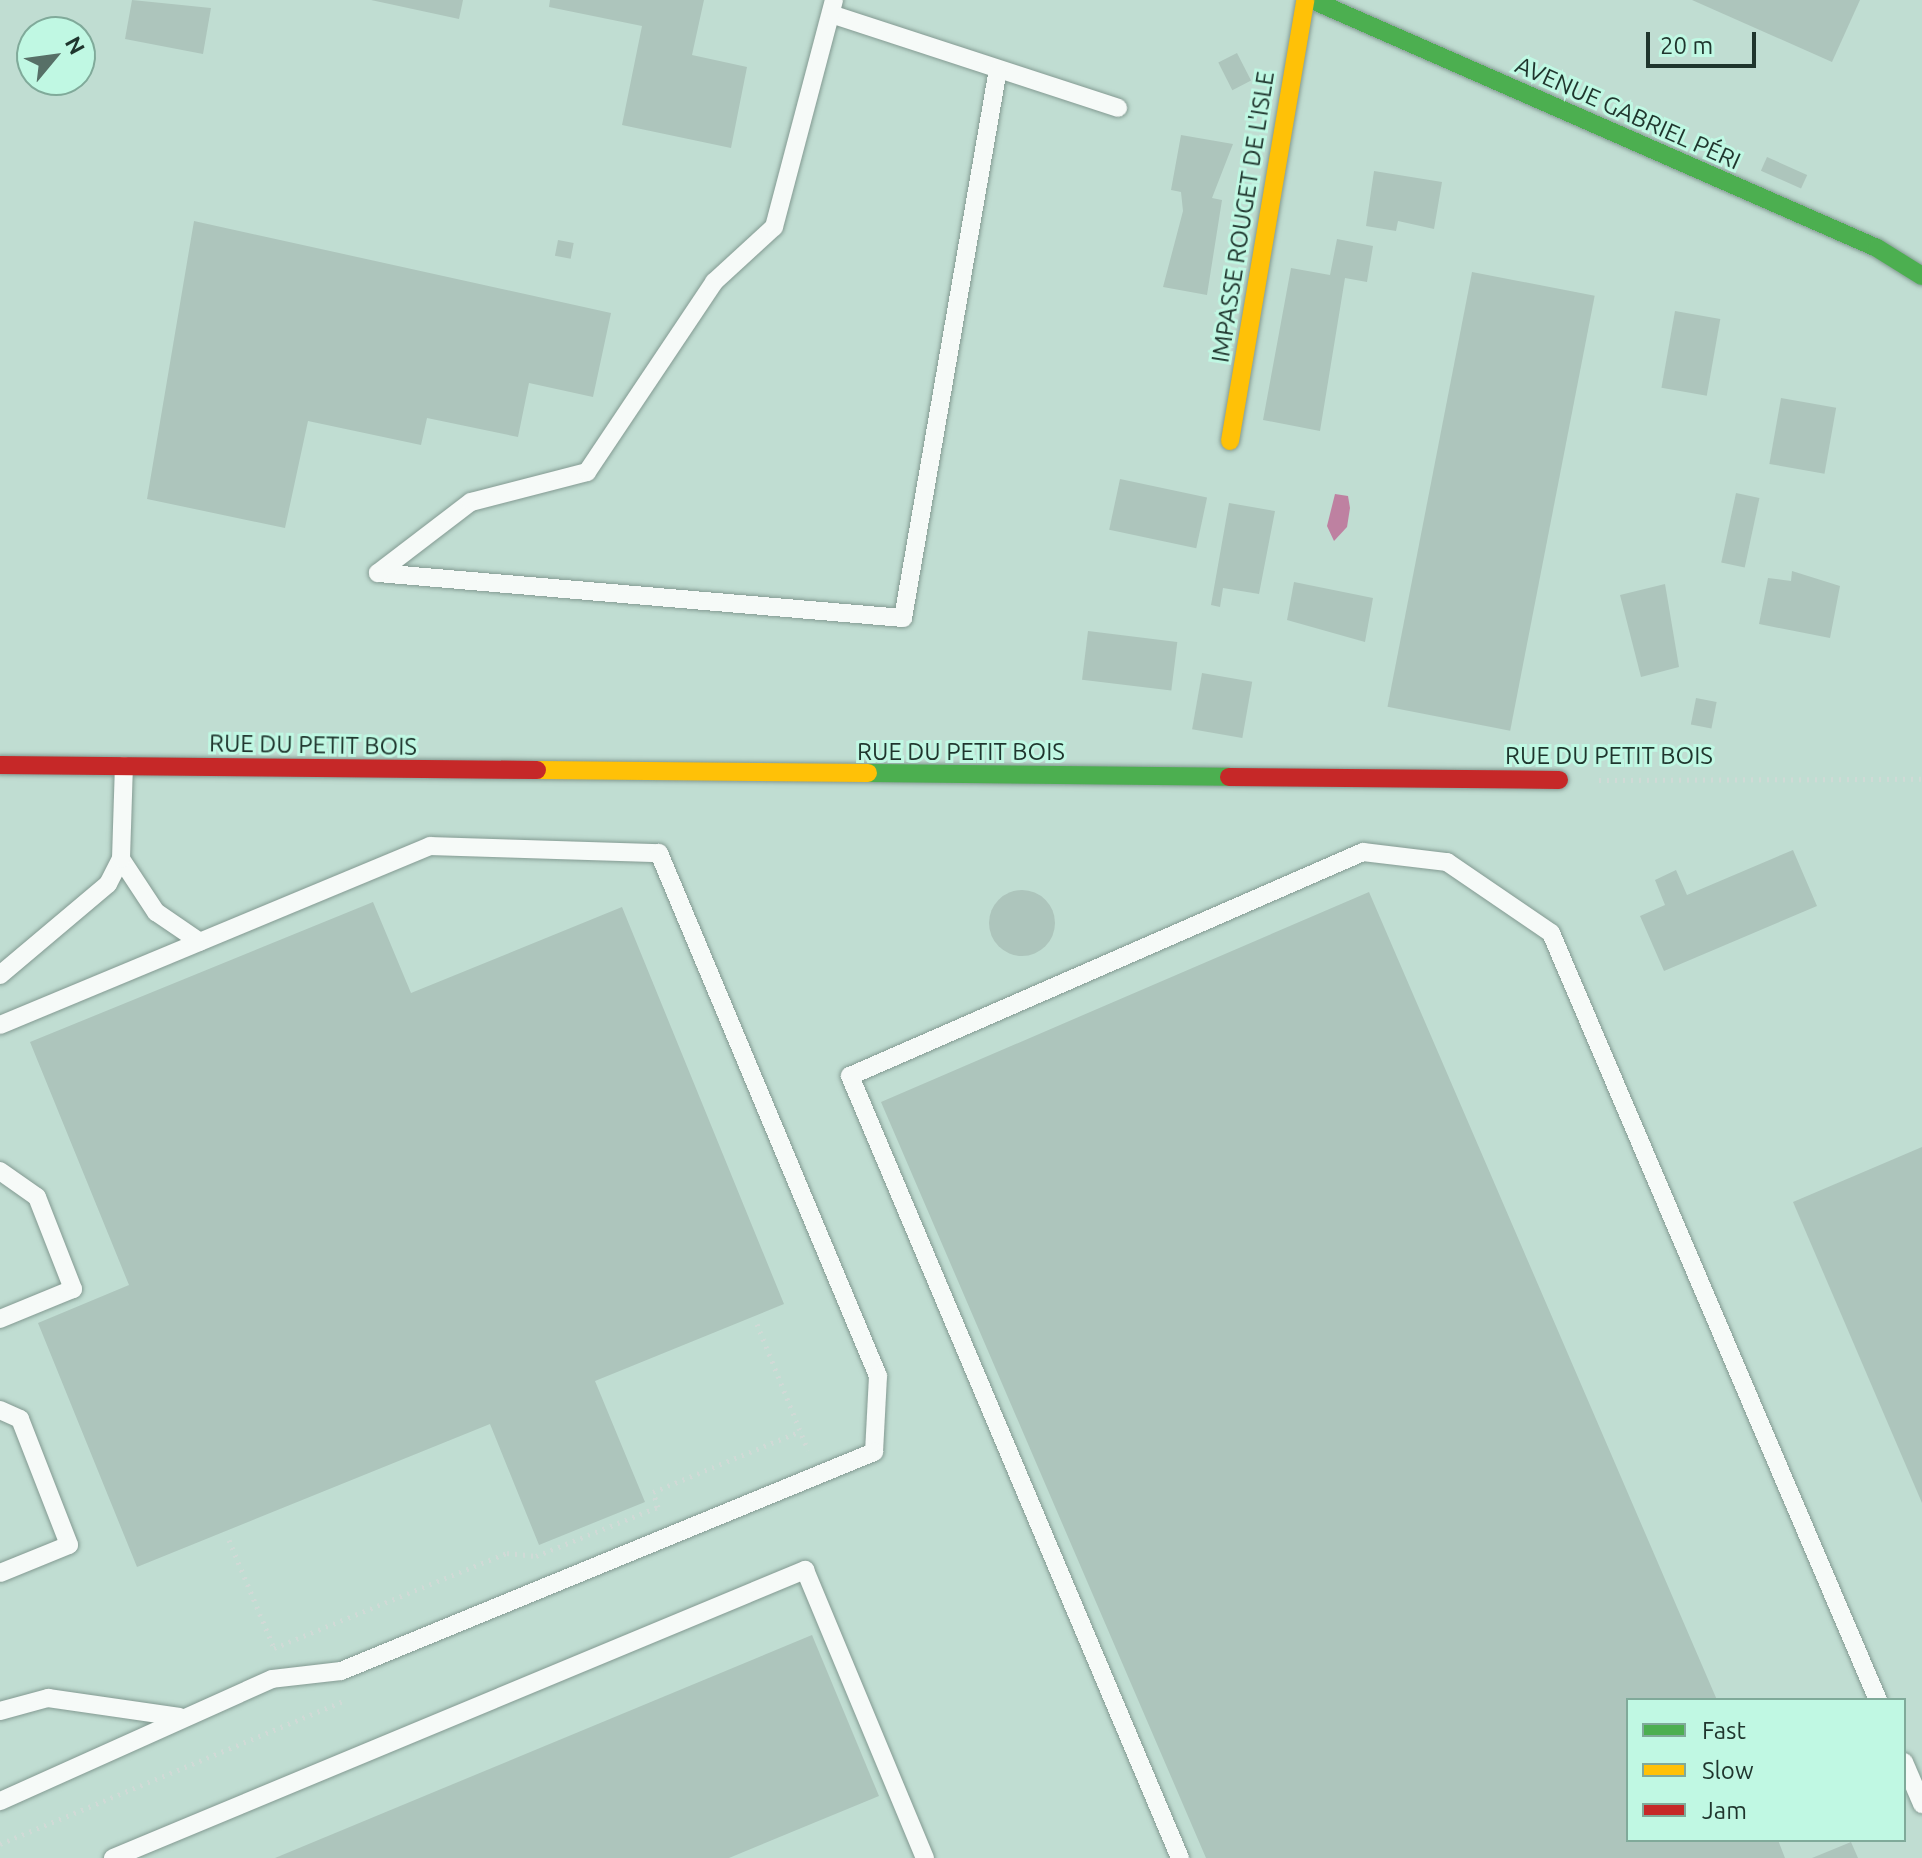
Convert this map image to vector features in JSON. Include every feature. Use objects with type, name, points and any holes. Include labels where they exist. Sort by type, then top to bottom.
[{"type":"street","name":"IMPASSE ROUGET DE L'ISLE","points":[[1230,441],[1305,0]]},
{"type":"street","name":"AVENUE GABRIEL PÉRI","points":[[1312,0],[1877,248],[1922,276]]},
{"type":"street","points":[[1877,248],[1922,262]]},
{"type":"street","name":"RUE DU PETIT BOIS","points":[[0,765],[1559,780]]},
{"type":"lane","points":[[998,69],[903,618],[378,573],[471,502],[587,472],[714,282],[774,227],[832,7],[998,69],[1118,108]]},
{"type":"lane","points":[[0,975],[100,892],[121,859],[124,766]]},
{"type":"lane","points":[[0,1025],[430,846],[659,853],[878,1376],[874,1452],[341,1671],[272,1679],[180,1717],[149,1738],[0,1801]]},
{"type":"lane","points":[[1180,1858],[850,1076],[1363,852],[1447,862],[1551,933],[1877,1698]]},
{"type":"lane","points":[[121,859],[156,912],[200,942]]},
{"type":"lane","points":[[0,1171],[37,1197],[73,1289],[0,1319]]},
{"type":"lane","points":[[0,1410],[20,1419],[69,1545],[0,1573]]},
{"type":"lane","points":[[113,1858],[805,1570],[925,1858]]},
{"type":"lane","points":[[0,1711],[48,1698],[180,1717]]},
{"type":"lane","points":[[1906,1767],[1922,1804]]},
{"type":"path","name":"RUE DU PETIT BOIS","points":[[1559,780],[1922,779]]},
{"type":"path","points":[[229,1540],[274,1648],[507,1553],[536,1556],[658,1507],[653,1492],[801,1431]]},
{"type":"shaded area","points":[[1335,494],[1348,496],[1350,508],[1347,527],[1334,541],[1327,526]]},
{"type":"building","points":[[132,0],[211,8],[203,54],[125,39]]},
{"type":"building","points":[[371,0],[463,0],[459,19]]},
{"type":"building","points":[[550,0],[704,0],[692,55],[747,67],[731,148],[622,125],[642,26],[549,7]]},
{"type":"building","points":[[1692,0],[1860,0],[1832,62]]},
{"type":"building","points":[[1237,53],[1251,81],[1232,90],[1218,63]]},
{"type":"building","points":[[1181,135],[1233,144],[1212,198],[1222,200],[1207,295],[1163,287],[1183,211],[1181,192],[1171,190]]},
{"type":"building","points":[[1767,157],[1807,175],[1801,189],[1761,171]]},
{"type":"building","points":[[1374,171],[1442,182],[1434,229],[1398,221],[1396,231],[1366,226]]},
{"type":"building","points":[[194,221],[611,313],[593,397],[529,383],[518,437],[427,418],[421,445],[308,421],[285,528],[147,499]]},
{"type":"building","points":[[1337,239],[1373,246],[1367,282],[1345,278],[1320,431],[1263,420],[1291,268],[1330,275]]},
{"type":"building","points":[[558,240],[574,243],[571,259],[555,256]]},
{"type":"building","points":[[1472,272],[1595,296],[1510,731],[1387,707]]},
{"type":"building","points":[[1675,311],[1720,319],[1707,396],[1661,388]]},
{"type":"building","points":[[1781,398],[1836,408],[1825,474],[1769,464]]},
{"type":"building","points":[[1120,479],[1207,498],[1196,548],[1109,530]]},
{"type":"building","points":[[1736,493],[1759,498],[1745,567],[1721,562]]},
{"type":"building","points":[[1229,503],[1275,511],[1259,594],[1223,588],[1220,607],[1211,605]]},
{"type":"building","points":[[1792,571],[1840,586],[1830,638],[1759,624],[1768,578],[1791,581]]},
{"type":"building","points":[[1294,582],[1373,598],[1365,642],[1287,620]]},
{"type":"building","points":[[1665,584],[1679,667],[1641,677],[1620,595]]},
{"type":"building","points":[[1088,631],[1177,642],[1171,691],[1082,680]]},
{"type":"building","points":[[1202,673],[1252,682],[1242,738],[1192,729]]},
{"type":"building","points":[[1696,698],[1717,702],[1711,729],[1691,725]]},
{"type":"building","points":[[1793,850],[1817,906],[1664,971],[1640,916],[1665,905],[1655,880],[1676,870],[1687,895]]},
{"type":"building","points":[[1022,890],[1035,893],[1045,900],[1052,910],[1055,923],[1052,936],[1045,946],[1035,953],[1022,956],[1009,953],[999,946],[992,936],[989,923],[992,910],[999,900],[1009,893]]},
{"type":"building","points":[[1369,892],[1716,1698],[1626,1698],[1626,1842],[1779,1842],[1785,1858],[1206,1858],[881,1102]]},
{"type":"building","points":[[373,902],[411,993],[622,907],[784,1304],[595,1381],[645,1502],[539,1545],[490,1424],[137,1567],[38,1323],[129,1285],[30,1042]]},
{"type":"building","points":[[1922,1147],[1922,1503],[1793,1202]]},
{"type":"building","points":[[812,1635],[879,1796],[729,1858],[275,1858]]},
{"type":"building","points":[[1851,1842],[1858,1858],[1812,1858]]},
{"type":"traffic: fast","points":[[1312,0],[1877,248],[1922,276]]},
{"type":"traffic: fast","points":[[868,773],[1229,777]]},
{"type":"traffic: slow","points":[[1230,441],[1305,0]]},
{"type":"traffic: slow","points":[[537,770],[868,773]]},
{"type":"traffic: jam","points":[[0,765],[537,770]]},
{"type":"traffic: jam","points":[[1229,777],[1559,780]]}]
